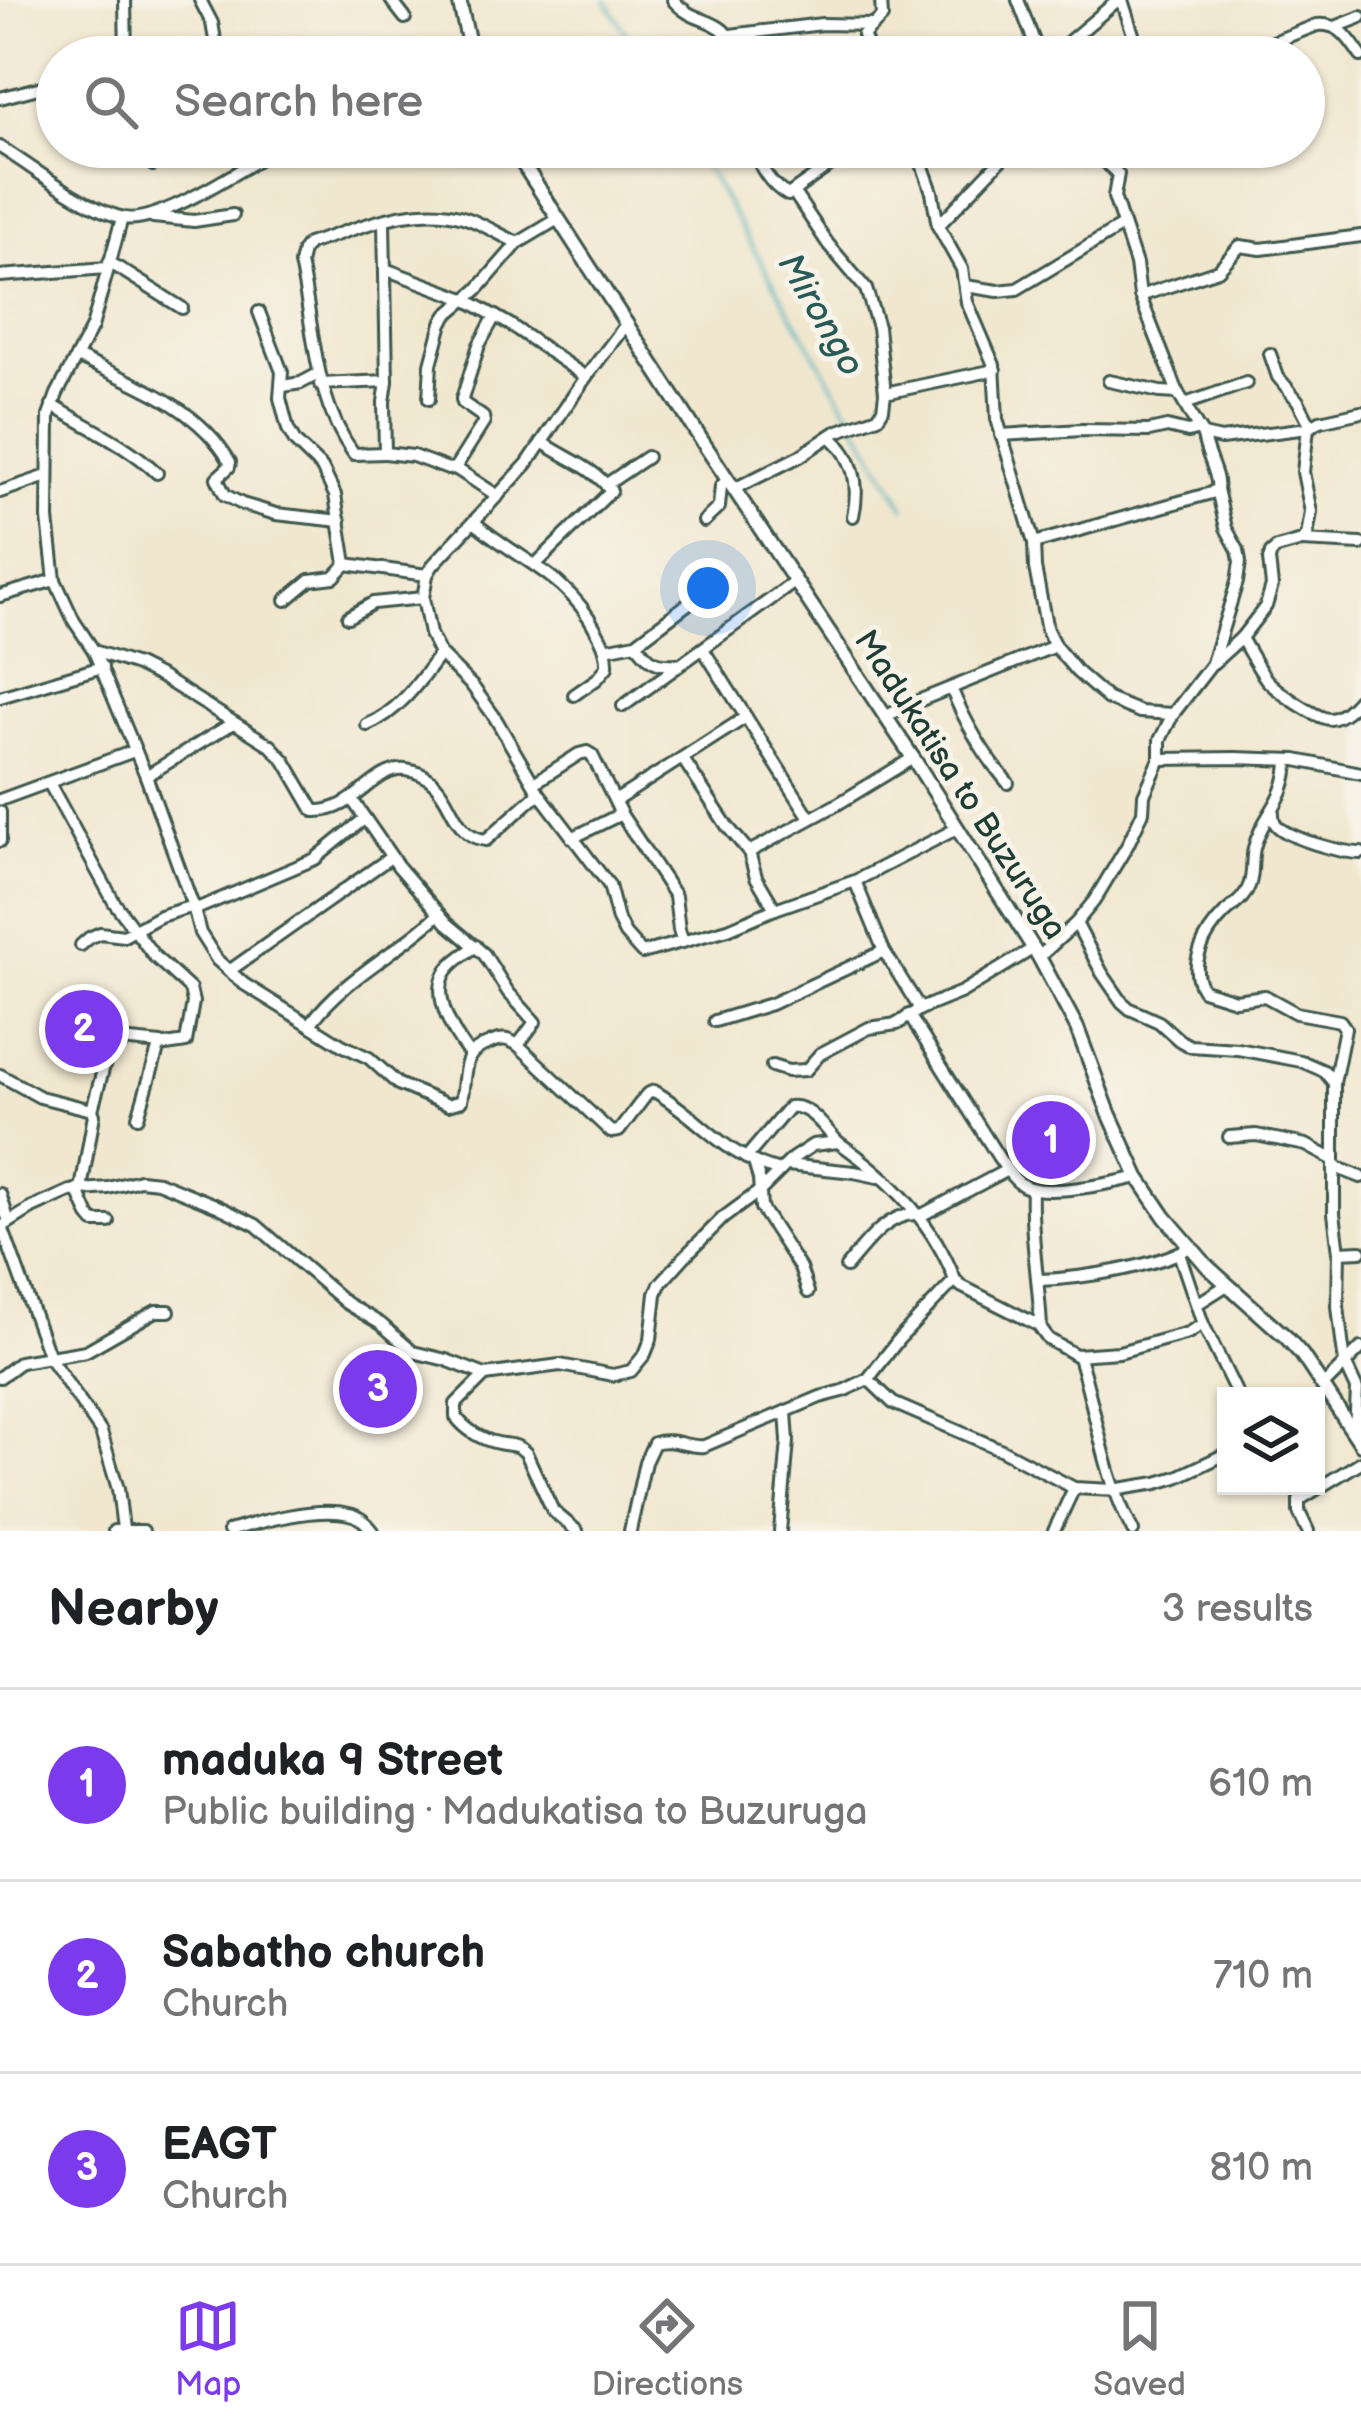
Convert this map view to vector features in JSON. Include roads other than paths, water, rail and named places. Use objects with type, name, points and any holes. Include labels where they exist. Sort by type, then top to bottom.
[{"type":"main road","points":[[459,0],[467,36]]},
{"type":"main road","name":"Madukatisa to Buzuruga","points":[[525,168],[1036,952],[1077,1028],[1138,1177],[1185,1250],[1286,1337],[1324,1384],[1358,1439]]},
{"type":"street","points":[[125,0],[126,36]]},
{"type":"street","points":[[200,0],[214,36]]},
{"type":"street","points":[[391,0],[405,18]]},
{"type":"street","points":[[673,0],[685,13],[714,22],[730,35],[822,24],[872,25]]},
{"type":"street","points":[[863,36],[882,17],[880,0]]},
{"type":"street","points":[[1018,0],[1033,36]]},
{"type":"street","points":[[1076,36],[1120,0],[1133,36]]},
{"type":"street","points":[[1289,36],[1361,17]]},
{"type":"street","points":[[1338,26],[1361,56]]},
{"type":"street","points":[[0,98],[36,89]]},
{"type":"street","points":[[0,147],[66,190],[122,218],[150,216],[182,203],[242,168]]},
{"type":"street","points":[[762,168],[784,194],[794,193],[828,168]]},
{"type":"street","points":[[922,168],[938,226],[959,262],[968,302],[995,370],[997,419],[1034,543],[1040,606],[1055,646],[1108,699],[1140,712],[1174,714]]},
{"type":"street","points":[[938,226],[993,168]]},
{"type":"street","points":[[1112,168],[1116,170],[1114,197],[1136,264],[1140,296],[1182,399],[1201,432],[1219,481],[1226,528],[1238,550],[1237,582],[1211,665]]},
{"type":"street","points":[[932,192],[963,199]]},
{"type":"street","points":[[704,521],[719,507],[721,486],[800,456],[830,436],[878,417],[883,409],[878,327],[866,289],[794,193]]},
{"type":"street","points":[[498,496],[454,468],[413,456],[354,454],[329,412],[319,379],[300,264],[308,244],[434,211],[466,218],[518,243]]},
{"type":"street","points":[[150,216],[194,221],[232,215]]},
{"type":"street","points":[[122,218],[92,327],[52,405],[47,428],[48,519],[55,580],[74,621],[96,651],[205,943],[244,984],[376,1063],[398,1084],[448,1105],[461,1100],[470,1054],[508,1039],[611,1132],[619,1131],[654,1091],[722,1145],[750,1160],[882,1178]]},
{"type":"street","points":[[429,399],[431,364],[442,323],[518,243],[558,219]]},
{"type":"street","points":[[384,221],[385,453]]},
{"type":"street","points":[[964,286],[1007,291],[1027,285],[1122,226]]},
{"type":"street","points":[[1140,296],[1218,271],[1240,246],[1261,249],[1361,236]]},
{"type":"street","points":[[0,276],[108,265],[182,308]]},
{"type":"street","points":[[385,269],[465,299],[586,377]]},
{"type":"street","points":[[259,312],[282,372],[280,398],[288,429],[322,468],[335,495],[346,564]]},
{"type":"street","points":[[454,468],[484,422],[462,399],[479,345],[495,316]]},
{"type":"street","points":[[627,323],[522,471],[427,575],[423,598],[430,634],[440,654],[473,687],[536,788],[609,885],[618,920],[637,950],[649,952],[754,920],[775,908],[855,881],[958,828]]},
{"type":"street","points":[[1270,354],[1278,377],[1298,401],[1309,427],[1303,472],[1311,512],[1302,541]]},
{"type":"street","points":[[77,357],[148,390],[214,438],[230,460],[217,482],[233,500],[276,514],[340,521]]},
{"type":"street","points":[[885,393],[995,370]]},
{"type":"street","points":[[283,386],[319,379],[387,381]]},
{"type":"street","points":[[1109,381],[1182,399],[1246,383]]},
{"type":"street","points":[[52,405],[124,445],[157,473]]},
{"type":"street","points":[[1001,435],[1167,427],[1221,439],[1309,427],[1361,412]]},
{"type":"street","points":[[830,436],[845,451],[854,474],[853,516]]},
{"type":"street","points":[[535,565],[610,494],[607,484],[542,442]]},
{"type":"street","points":[[607,484],[647,457]]},
{"type":"street","points":[[0,493],[47,476]]},
{"type":"street","points":[[1034,543],[1217,489]]},
{"type":"street","points":[[474,522],[581,604],[608,660],[605,672],[574,695]]},
{"type":"street","points":[[772,1066],[806,1070],[820,1054],[868,1028],[894,1025],[962,992],[1036,952],[1076,923],[1094,902],[1135,832],[1160,759],[1160,740],[1174,714],[1211,665],[1258,618],[1271,595],[1271,553],[1302,541],[1361,544]]},
{"type":"street","points":[[346,564],[427,575]]},
{"type":"street","points":[[286,600],[310,580],[334,577],[346,564]]},
{"type":"street","points":[[0,596],[55,580]]},
{"type":"street","points":[[623,706],[796,581]]},
{"type":"street","points":[[605,649],[636,644],[709,588]]},
{"type":"street","points":[[348,617],[373,603],[423,598]]},
{"type":"street","points":[[1241,638],[1268,681],[1311,712],[1332,719],[1361,697]]},
{"type":"street","points":[[636,644],[652,663],[681,664]]},
{"type":"street","points":[[885,717],[1055,646]]},
{"type":"street","points":[[703,649],[811,818]]},
{"type":"street","points":[[96,651],[163,678],[278,751],[314,812],[339,808],[384,776],[406,770],[436,783],[464,830],[481,840],[490,838],[548,776],[587,752],[675,896],[682,942]]},
{"type":"street","points":[[367,725],[379,720],[419,683],[440,654]]},
{"type":"street","points":[[0,697],[102,667]]},
{"type":"street","points":[[951,688],[1008,783]]},
{"type":"street","points":[[615,801],[746,717]]},
{"type":"street","points":[[146,776],[232,723]]},
{"type":"street","points":[[0,800],[134,751]]},
{"type":"street","points":[[749,853],[913,758]]},
{"type":"street","points":[[683,759],[749,853],[756,877],[775,908]]},
{"type":"street","points":[[1160,759],[1308,761],[1361,773]]},
{"type":"street","points":[[1288,760],[1286,785],[1256,843],[1250,885],[1240,902],[1214,926],[1198,956],[1196,975],[1203,990],[1222,998],[1265,996],[1296,1013],[1340,1021],[1346,1033],[1334,1083],[1334,1223],[1338,1306],[1346,1363],[1357,1389],[1358,1439]]},
{"type":"street","points":[[49,783],[134,930],[192,993],[186,1042],[161,1045],[121,1040],[110,1044],[92,1110],[79,1189],[94,1222],[110,1222]]},
{"type":"street","points":[[352,801],[391,857],[439,914],[476,946],[536,1022],[518,1046]]},
{"type":"street","points":[[0,812],[0,842]]},
{"type":"street","points":[[1273,813],[1283,831],[1335,851],[1361,853]]},
{"type":"street","points":[[572,838],[621,814]]},
{"type":"street","points":[[81,945],[95,935],[124,936],[160,916],[194,908],[315,860],[364,819]]},
{"type":"street","points":[[229,971],[391,857]]},
{"type":"street","points":[[855,881],[915,1012],[1006,1170],[1032,1189],[1078,1188],[1138,1177]]},
{"type":"street","points":[[311,1023],[350,982],[439,914]]},
{"type":"street","points":[[1076,923],[1102,973],[1130,1009],[1160,1022],[1179,1040],[1190,1046],[1301,1061],[1324,1071],[1334,1083]]},
{"type":"street","points":[[470,1054],[441,1003],[442,980],[476,946]]},
{"type":"street","points":[[716,1021],[771,1004],[884,951]]},
{"type":"street","points":[[138,1117],[161,1045]]},
{"type":"street","points":[[0,1075],[40,1096],[92,1110]]},
{"type":"street","points":[[750,1160],[789,1107],[806,1109],[919,1215],[955,1280],[1041,1328]]},
{"type":"street","points":[[1228,1137],[1256,1135],[1306,1145],[1361,1178]]},
{"type":"street","points":[[4,1226],[32,1208],[79,1189],[148,1180],[214,1204],[256,1226],[412,1352],[485,1376],[550,1365],[613,1376],[639,1364],[651,1340],[660,1284],[723,1219],[784,1168],[813,1145],[838,1142]]},
{"type":"street","points":[[750,1160],[761,1190],[761,1208],[800,1268],[808,1292]]},
{"type":"street","points":[[846,1267],[872,1237],[905,1214],[919,1215],[1006,1170]]},
{"type":"street","points":[[1032,1189],[1041,1328],[1048,1340],[1076,1355],[1118,1352],[1204,1324]]},
{"type":"street","points":[[0,1194],[4,1226],[50,1357],[100,1432],[118,1489],[118,1530],[143,1531]]},
{"type":"street","points":[[1039,1280],[1130,1266],[1185,1250],[1204,1324],[1234,1387]]},
{"type":"street","points":[[1339,1252],[1361,1251]]},
{"type":"street","points":[[631,1531],[645,1462],[654,1443],[670,1440],[704,1446],[868,1378],[955,1280]]},
{"type":"street","points":[[1197,1304],[1227,1285]]},
{"type":"street","points":[[0,1377],[20,1362],[86,1351],[157,1311],[169,1311]]},
{"type":"street","points":[[1324,1384],[1361,1348]]},
{"type":"street","points":[[1076,1355],[1091,1397],[1104,1462],[1132,1531]]},
{"type":"street","points":[[485,1376],[456,1404],[456,1417],[484,1439],[519,1446],[553,1510],[577,1531]]},
{"type":"street","points":[[868,1378],[893,1403],[1002,1450],[1074,1488],[1113,1490],[1169,1480],[1217,1458]]},
{"type":"street","points":[[779,1531],[788,1441],[786,1412]]},
{"type":"street","points":[[1299,1500],[1361,1462]]},
{"type":"street","points":[[1054,1531],[1074,1488]]},
{"type":"street","points":[[1296,1495],[1308,1531]]},
{"type":"street","points":[[230,1531],[298,1515],[344,1513],[357,1516],[374,1531]]},
{"type":"waterway","name":"Mirongo","points":[[606,0],[627,36]]},
{"type":"waterway","name":"Mirongo","points":[[706,168],[905,508]]},
{"type":"place","name":"Sabatho church","points":[[84,1029]]},
{"type":"place","name":"maduka 9 Street","points":[[1051,1140]]},
{"type":"place","name":"EAGT","points":[[378,1389]]}]
